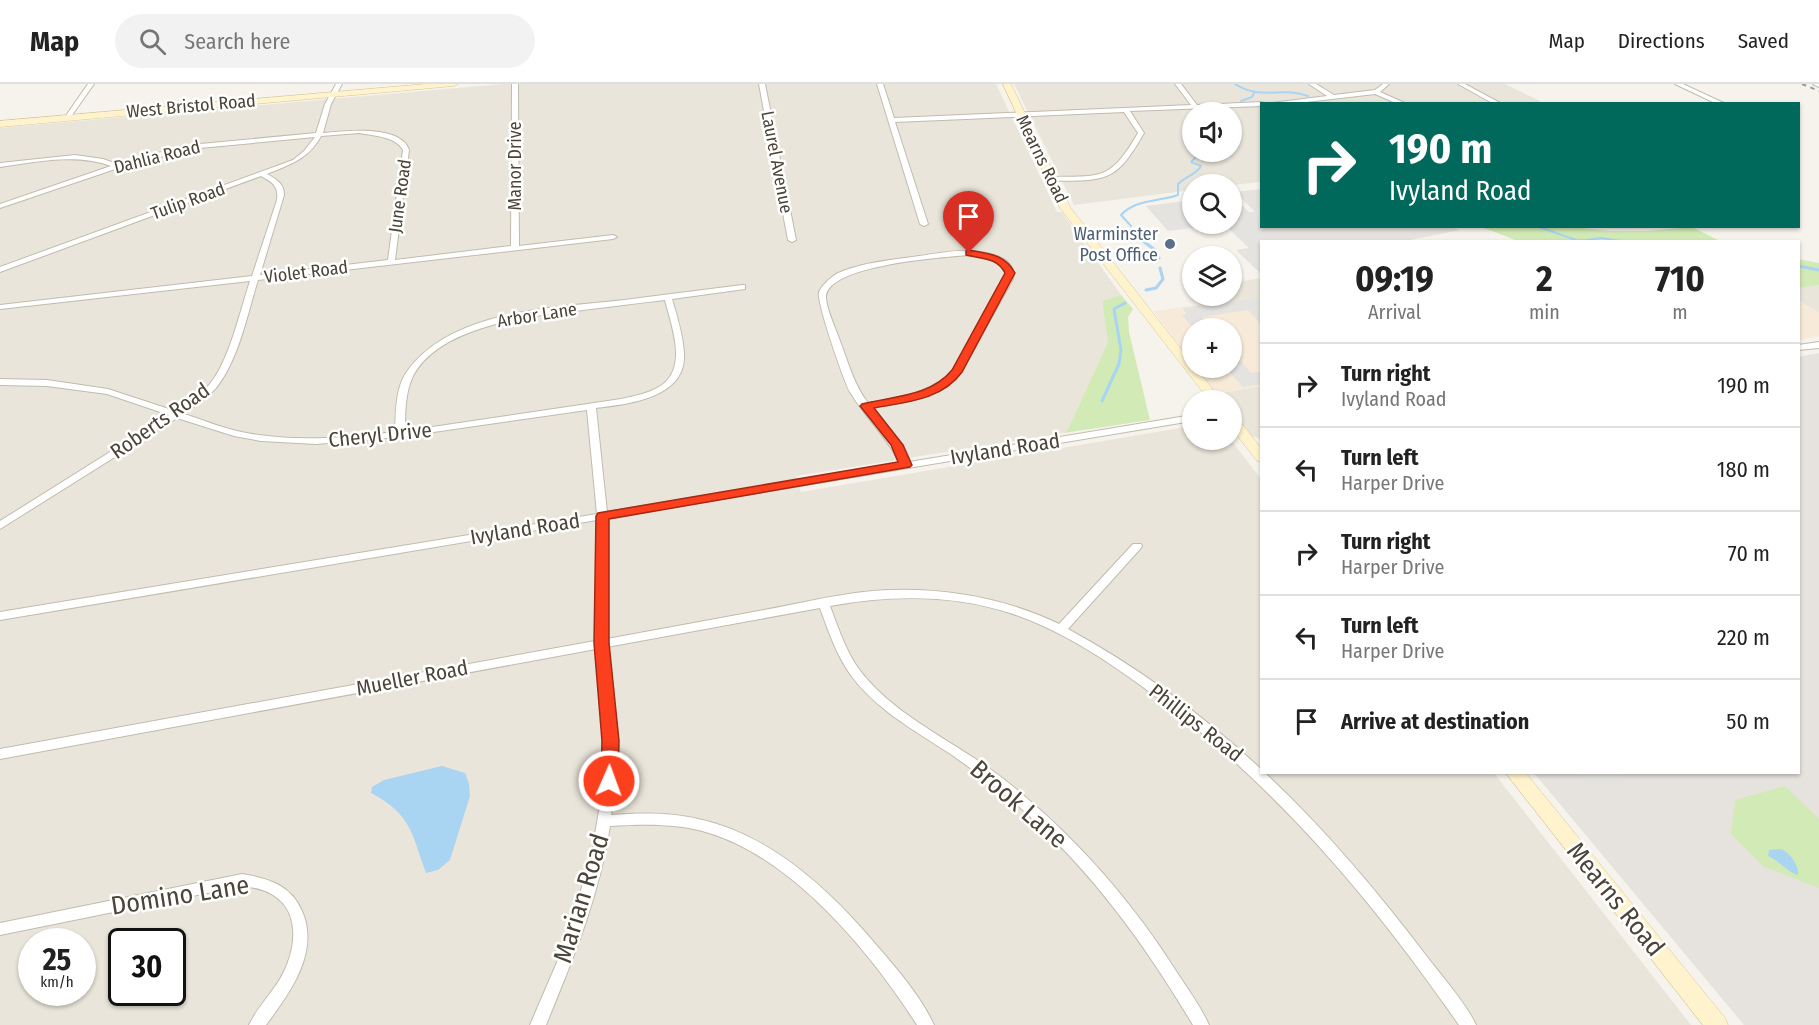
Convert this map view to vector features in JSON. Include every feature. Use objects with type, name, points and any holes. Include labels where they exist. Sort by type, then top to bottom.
[{"type":"street","points":[[68,117],[91,84]]},
{"type":"street","points":[[331,89],[339,84]]},
{"type":"street","name":"West Bristol Road","points":[[0,124],[331,89],[454,84]]},
{"type":"street","name":"Manor Drive","points":[[515,84],[515,248]]},
{"type":"street","name":"Laurel Avenue","points":[[762,84],[792,240]]},
{"type":"street","points":[[880,84],[924,224]]},
{"type":"street","name":"Mearns Road","points":[[1007,84],[1065,208],[1207,390]]},
{"type":"street","points":[[1178,84],[1192,102]]},
{"type":"street","points":[[1312,84],[1333,98]]},
{"type":"street","points":[[1290,102],[1375,92],[1386,84]]},
{"type":"street","points":[[1461,84],[1495,102]]},
{"type":"street","points":[[1678,84],[1718,102]]},
{"type":"street","name":"Tulip Road","points":[[0,270],[302,158],[314,147],[320,134],[331,89]]},
{"type":"street","points":[[1375,92],[1399,102]]},
{"type":"street","points":[[1242,106],[1260,106]]},
{"type":"street","points":[[891,120],[1182,108]]},
{"type":"street","points":[[1050,179],[1095,176],[1110,172],[1120,165],[1142,133],[1126,110]]},
{"type":"street","name":"June Road","points":[[320,134],[377,133],[391,136],[405,146],[406,153],[391,262]]},
{"type":"street","name":"Dahlia Road","points":[[0,206],[117,166],[186,148],[320,134]]},
{"type":"street","points":[[0,165],[83,158],[99,159],[117,166]]},
{"type":"street","name":"Roberts Road","points":[[0,526],[178,414],[204,395],[223,370],[282,191],[280,184],[262,174]]},
{"type":"street","name":"Violet Road","points":[[0,307],[613,237]]},
{"type":"street","points":[[866,406],[917,396],[935,390],[949,381],[957,372],[1009,279],[1010,273],[1006,264],[983,254],[950,254],[861,267],[838,276],[824,290],[822,298],[824,305],[854,391],[897,445],[906,465]]},
{"type":"street","name":"Arbor Lane","points":[[400,434],[402,407],[408,378],[425,356],[447,341],[474,328],[519,316],[742,287]]},
{"type":"street","name":"Cheryl Drive","points":[[0,382],[47,383],[93,388],[126,396],[234,433],[270,439],[346,440],[400,434],[591,406],[648,395],[676,377],[681,364],[668,297]]},
{"type":"street","points":[[1800,348],[1819,345]]},
{"type":"street","name":"Marian Road","points":[[538,1025],[574,939],[599,852],[609,781],[610,741],[601,643],[602,516],[591,406]]},
{"type":"street","name":"Ivyland Road","points":[[0,616],[1182,420]]},
{"type":"street","points":[[1242,432],[1259,451]]},
{"type":"street","points":[[0,512],[13,518]]},
{"type":"street","points":[[1060,630],[1137,546]]},
{"type":"street","name":"Phillips Road","points":[[823,602],[894,593],[949,597],[1013,610],[1060,630],[1116,663],[1205,727],[1274,787],[1314,828],[1381,905],[1468,1025]]},
{"type":"street","name":"Mueller Road","points":[[0,754],[823,602]]},
{"type":"street","name":"Brook Lane","points":[[823,602],[837,641],[856,672],[868,686],[908,720],[985,772],[1052,828],[1127,910],[1171,974],[1201,1025]]},
{"type":"street","name":"Mearns Road","points":[[1516,774],[1717,1025]]},
{"type":"street","points":[[604,821],[634,819],[687,822],[738,838],[760,850],[814,891],[868,943],[888,968],[926,1025]]},
{"type":"street","name":"Domino Lane","points":[[0,929],[242,880],[273,886],[286,896],[296,913],[303,933],[297,959],[284,987],[257,1025]]},
{"type":"shaded area","points":[[503,84],[996,84],[1057,212],[1062,212],[1121,295],[1102,301],[1108,342],[1068,429],[1064,433],[796,476],[801,492],[1182,428],[1182,450],[1239,450],[1260,478],[1260,774],[1495,774],[1691,1025],[0,1025],[0,128]]},
{"type":"shaded area","points":[[1014,84],[1505,84],[1542,102],[1260,102],[1260,182],[1242,184],[1242,174],[1182,174],[1182,191],[1074,205]]},
{"type":"shaded area","points":[[1260,189],[1260,217],[1242,199],[1242,191]]},
{"type":"shaded area","points":[[1182,201],[1182,229],[1168,231],[1146,206]]},
{"type":"shaded area","points":[[1242,205],[1260,217],[1260,228],[1272,228],[1286,240],[1260,240],[1260,273],[1242,256],[1242,249],[1249,248],[1234,234],[1242,234]]},
{"type":"shaded area","points":[[1272,228],[1454,228],[1460,230],[1410,240],[1285,240]]},
{"type":"shaded area","points":[[1260,278],[1260,297],[1242,299],[1242,281]]},
{"type":"shaded area","points":[[1819,285],[1819,313],[1800,302],[1800,288]]},
{"type":"shaded area","points":[[1260,297],[1260,386],[1238,390],[1213,390],[1204,378],[1242,378],[1242,318],[1182,318],[1182,349],[1154,311],[1192,306],[1242,306],[1242,299]]},
{"type":"shaded area","points":[[1260,297],[1260,323],[1248,310],[1203,318],[1185,318],[1182,315],[1187,314],[1182,308],[1242,306],[1242,300]]},
{"type":"shaded area","points":[[1800,302],[1819,313],[1819,336],[1800,340]]},
{"type":"shaded area","points":[[1819,353],[1819,1025],[1744,1025],[1535,774],[1800,774],[1800,357]]},
{"type":"shaded area","points":[[1242,363],[1251,373],[1260,372],[1260,384],[1243,387],[1235,378],[1242,378]]},
{"type":"shaded area","points":[[1260,386],[1260,439],[1250,435],[1242,425],[1242,390],[1238,390]]},
{"type":"shaded area","points":[[1576,774],[1622,774],[1629,781],[1592,792]]},
{"type":"green space","points":[[1484,228],[1583,228],[1646,231],[1694,228],[1718,240],[1515,240]]},
{"type":"green space","points":[[1800,259],[1819,263],[1819,285],[1800,288]]},
{"type":"green space","points":[[1121,295],[1133,309],[1128,317],[1129,332],[1150,420],[1064,433],[1068,429],[1108,342],[1102,301]]},
{"type":"green space","points":[[1785,786],[1819,819],[1819,888],[1763,866],[1731,834],[1735,800]]},
{"type":"water","points":[[442,766],[465,773],[470,796],[450,860],[438,870],[426,873],[413,835],[402,817],[385,801],[371,793],[372,787],[384,780]]},
{"type":"water","points":[[1781,849],[1793,860],[1798,875],[1768,856],[1769,850]]},
{"type":"waterway","points":[[1235,84],[1254,92],[1289,92],[1308,96]]},
{"type":"waterway","points":[[1241,101],[1252,97],[1254,93]]},
{"type":"waterway","points":[[1131,226],[1121,215],[1140,203],[1178,195],[1178,184],[1201,166],[1191,162]]},
{"type":"waterway","points":[[1542,228],[1576,240]]},
{"type":"waterway","points":[[1136,235],[1145,242]]},
{"type":"waterway","points":[[1587,240],[1602,238],[1614,240]]},
{"type":"waterway","points":[[1143,241],[1155,250],[1159,258]]},
{"type":"waterway","points":[[1800,266],[1819,270]]},
{"type":"waterway","points":[[1146,290],[1156,288],[1163,279],[1160,268]]},
{"type":"waterway","points":[[1102,401],[1119,364],[1121,350],[1114,309],[1125,303]]},
{"type":"railway","points":[[1802,84],[1819,91]]},
{"type":"place","name":"Warminster Post Office","points":[[1170,244]]},
{"type":"route","points":[[609,781],[610,741],[601,643],[602,516],[906,465],[891,436],[866,406],[935,390],[949,381],[957,372],[1009,279],[1010,273],[1006,264],[996,258],[969,253]]}]
